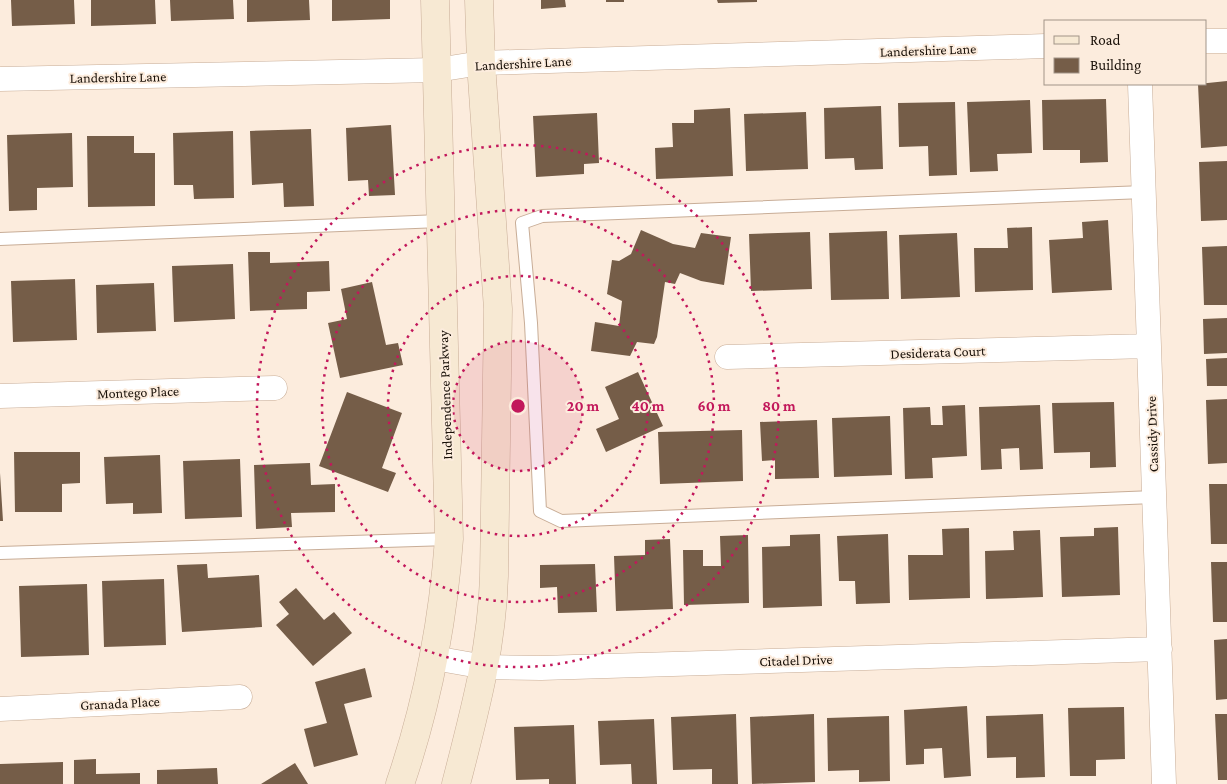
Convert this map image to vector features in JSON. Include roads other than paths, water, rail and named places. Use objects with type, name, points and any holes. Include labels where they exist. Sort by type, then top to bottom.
[{"type":"main road","name":"Independence Parkway","points":[[400,784],[434,658],[442,616],[449,539],[435,0]]},
{"type":"main road","points":[[456,784],[485,667],[493,618],[498,310],[481,63],[479,0]]},
{"type":"street","points":[[1207,41],[1227,41]]},
{"type":"street","name":"Landershire Lane","points":[[0,79],[437,70],[481,63],[1044,46]]},
{"type":"street","name":"Cassidy Drive","points":[[1140,85],[1164,784]]},
{"type":"street","name":"Desiderata Court","points":[[728,357],[1149,346]]},
{"type":"street","name":"Montego Place","points":[[0,396],[276,388]]},
{"type":"street","name":"Citadel Drive","points":[[434,658],[485,667],[541,668],[1160,649]]},
{"type":"street","name":"Granada Place","points":[[0,708],[240,697]]},
{"type":"lane","points":[[1144,192],[542,216],[522,223],[531,323],[540,511],[561,520],[1154,497]]},
{"type":"lane","points":[[0,239],[440,221]]},
{"type":"lane","points":[[0,553],[449,539]]}]
